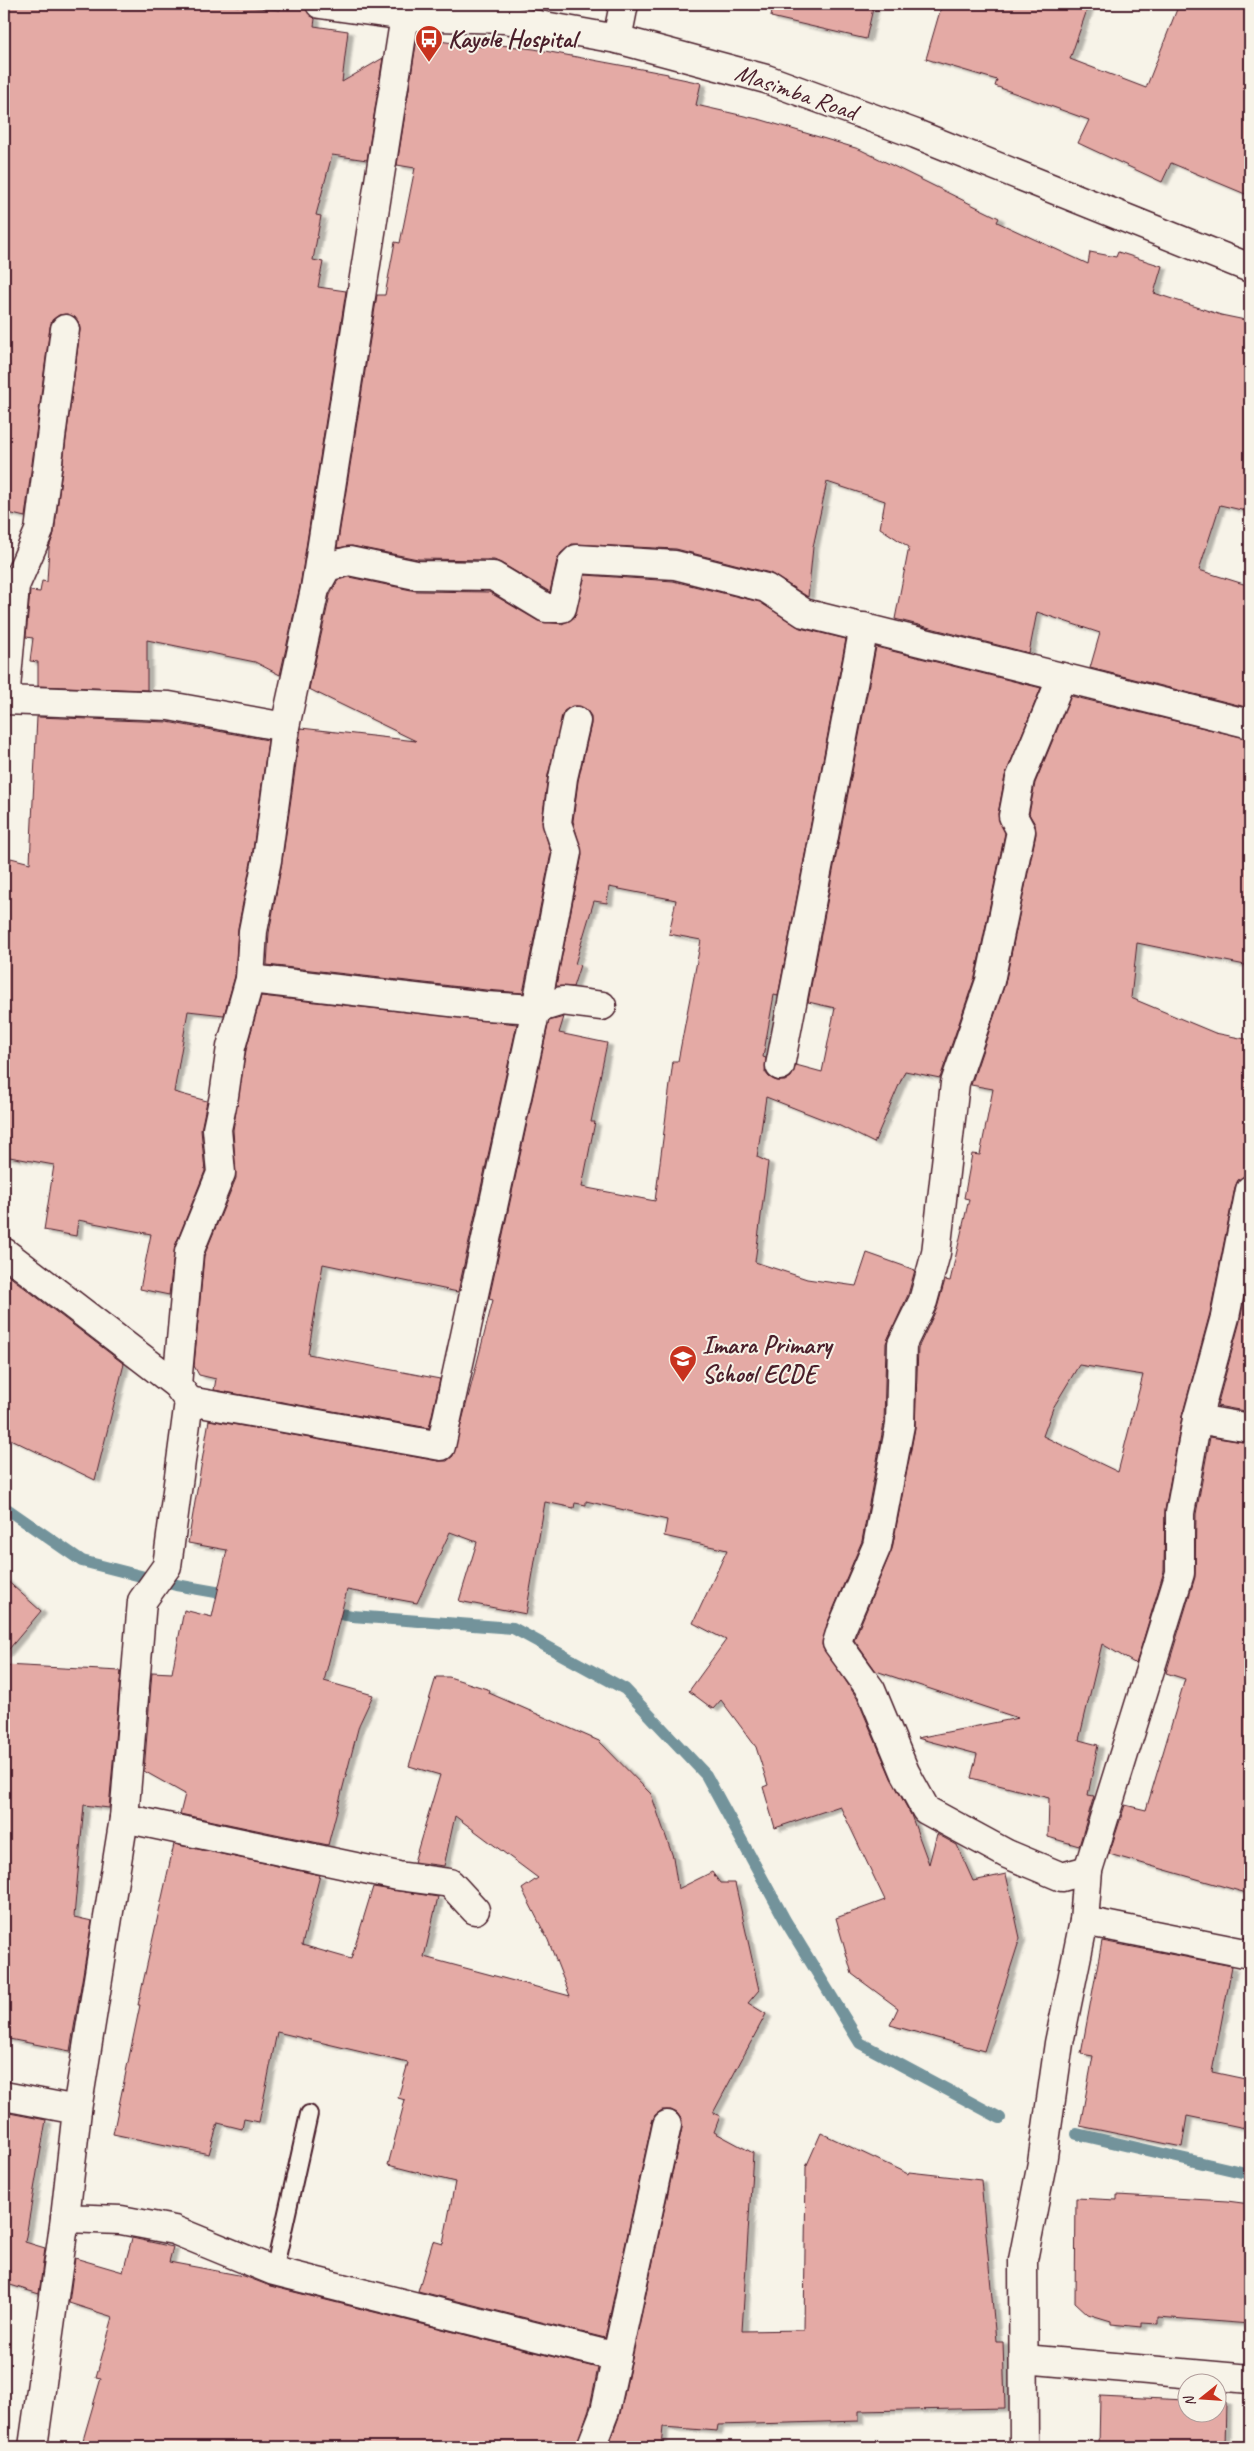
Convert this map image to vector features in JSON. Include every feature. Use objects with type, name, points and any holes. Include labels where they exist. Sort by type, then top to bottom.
[{"type":"street","name":"Masimba Road","points":[[320,4],[405,16],[505,19],[617,39],[776,82],[916,134],[1250,268]]},
{"type":"street","points":[[617,39],[624,4]]},
{"type":"street","points":[[33,2447],[65,2218],[77,2110],[124,1818],[142,1601],[167,1566],[183,1393],[189,1252],[221,1173],[217,1129],[224,1096],[230,1047],[250,979],[253,930],[267,860],[285,727],[315,589],[405,16]]},
{"type":"street","points":[[65,329],[39,532],[15,586],[4,700],[169,706],[285,727]]},
{"type":"street","points":[[315,589],[327,567],[349,560],[416,575],[493,576],[546,608],[562,608],[572,564],[577,559],[665,563],[766,588],[804,613],[1250,724]]},
{"type":"street","points":[[780,1066],[864,627]]},
{"type":"street","points":[[1062,677],[1020,779],[1013,816],[1021,831],[990,980],[955,1083],[936,1252],[924,1300],[902,1344],[900,1425],[877,1546],[840,1630],[837,1643],[870,1690],[905,1772],[926,1810],[1007,1854],[1062,1878],[1088,1870]]},
{"type":"street","points":[[4,1252],[183,1393],[441,1446],[536,1009],[567,852],[557,823],[563,778],[576,721]]},
{"type":"street","points":[[250,979],[485,1006],[536,1009],[562,1001],[602,1006]]},
{"type":"street","points":[[1024,2447],[1023,2260],[1042,2163],[1059,2043],[1084,1921],[1088,1870],[1180,1573],[1180,1513],[1198,1419],[1226,1317],[1250,1190]]},
{"type":"street","points":[[1198,1419],[1250,1428]]},
{"type":"street","points":[[124,1818],[398,1876],[450,1883],[475,1910]]},
{"type":"street","points":[[1084,1921],[1250,1954]]},
{"type":"street","points":[[4,2096],[77,2110]]},
{"type":"street","points":[[592,2447],[605,2411],[667,2125]]},
{"type":"street","points":[[65,2218],[121,2220],[174,2230],[274,2271],[617,2357]]},
{"type":"street","points":[[1024,2359],[1250,2380]]},
{"type":"lane","points":[[274,2271],[310,2114]]},
{"type":"building","points":[[4,4],[218,4],[280,10],[283,4],[305,4],[306,10],[315,19],[314,26],[348,31],[342,82],[383,58],[367,160],[332,155],[316,215],[321,216],[313,260],[323,262],[318,287],[346,291],[300,586],[280,675],[255,662],[147,640],[147,690],[38,686],[38,662],[30,661],[33,638],[26,637],[30,591],[40,592],[42,581],[47,582],[49,548],[54,533],[80,330],[79,323],[75,317],[67,314],[59,315],[52,320],[25,517],[4,512]]},
{"type":"building","points":[[773,4],[874,4],[866,39],[771,17]]},
{"type":"building","points":[[942,4],[1089,4],[1070,59],[1146,88],[1179,4],[1250,4],[1250,196],[1171,163],[1162,182],[1078,143],[1089,120],[995,86],[997,80],[926,59]]},
{"type":"building","points":[[417,38],[483,47],[484,43],[534,49],[668,74],[668,76],[701,83],[696,105],[762,120],[859,149],[999,218],[997,222],[1088,264],[1090,252],[1116,257],[1118,252],[1162,266],[1154,293],[1221,315],[1250,321],[1250,512],[1220,505],[1199,570],[1250,586],[1250,708],[1090,668],[1100,633],[1037,612],[1029,653],[895,619],[909,547],[880,528],[885,501],[827,482],[813,547],[808,597],[770,573],[676,549],[572,544],[561,553],[557,560],[550,592],[494,560],[418,559],[352,546],[337,548],[377,295],[385,295],[395,242],[400,243],[415,168],[397,165]]},
{"type":"building","points":[[585,575],[673,581],[760,602],[800,628],[846,639],[778,996],[774,995],[763,1057],[766,1058],[765,1072],[769,1077],[777,1081],[785,1081],[791,1077],[796,1065],[822,1072],[835,1008],[808,1002],[876,647],[1041,688],[1005,776],[998,814],[1005,833],[975,977],[940,1078],[905,1071],[874,1143],[840,1126],[766,1097],[757,1157],[768,1162],[755,1262],[807,1279],[856,1286],[867,1253],[915,1270],[908,1295],[886,1343],[884,1423],[862,1541],[827,1624],[822,1645],[857,1698],[891,1778],[911,1815],[929,1864],[937,1834],[957,1845],[973,1881],[1006,1874],[1020,1938],[984,2051],[890,2025],[898,2008],[852,1974],[836,1918],[885,1900],[840,1806],[775,1828],[763,1787],[768,1785],[756,1747],[721,1700],[713,1709],[689,1691],[726,1640],[693,1623],[727,1550],[664,1536],[667,1520],[586,1501],[586,1505],[575,1503],[574,1508],[545,1502],[526,1614],[459,1601],[477,1542],[450,1532],[417,1603],[347,1590],[324,1681],[373,1695],[359,1725],[328,1845],[180,1814],[185,1794],[144,1771],[152,1672],[172,1673],[184,1610],[212,1617],[227,1550],[188,1543],[209,1420],[438,1461],[447,1461],[453,1456],[493,1300],[489,1299],[549,1021],[564,1017],[559,1033],[607,1043],[591,1122],[595,1122],[582,1187],[655,1201],[673,1061],[678,1061],[701,940],[669,934],[676,900],[609,887],[607,903],[594,901],[575,964],[580,965],[573,987],[556,986],[582,855],[573,821],[578,781],[591,724],[591,716],[586,709],[580,706],[572,706],[564,711],[548,775],[542,821],[551,853],[523,993],[267,965],[269,933],[282,862],[301,728],[416,741],[309,689],[330,595],[338,580],[349,577],[416,591],[489,592],[538,621],[562,624],[574,617]]},
{"type":"building","points":[[1071,696],[1250,739],[1250,966],[1137,943],[1131,998],[1215,1033],[1250,1040],[1250,1160],[1244,1176],[1238,1180],[1235,1187],[1210,1313],[1182,1416],[1165,1510],[1164,1571],[1136,1664],[1102,1644],[1079,1740],[1098,1745],[1088,1795],[1094,1796],[1079,1846],[1048,1837],[1049,1798],[971,1778],[977,1754],[917,1738],[1018,1718],[876,1671],[854,1640],[892,1549],[915,1428],[918,1348],[937,1308],[945,1280],[950,1281],[969,1199],[964,1198],[972,1154],[980,1155],[993,1089],[971,1085],[1005,984],[1036,834],[1035,824],[1029,814],[1035,783]],"holes":[[[1079,1365],[1143,1375],[1118,1472],[1043,1436],[1053,1408]]]},
{"type":"building","points":[[37,717],[167,722],[268,740],[252,857],[238,928],[235,976],[224,1015],[188,1011],[174,1092],[207,1101],[201,1130],[205,1171],[175,1246],[169,1295],[140,1289],[151,1234],[78,1220],[76,1236],[44,1230],[54,1165],[4,1156],[4,887],[11,858],[30,863]]},
{"type":"building","points":[[261,996],[517,1024],[458,1292],[323,1264],[308,1354],[440,1379],[429,1428],[214,1390],[216,1379],[199,1375],[194,1366],[204,1256],[236,1178],[233,1130],[246,1050]]},
{"type":"building","points":[[1250,1270],[1250,1412],[1217,1406],[1240,1321]]},
{"type":"building","points":[[4,1272],[124,1364],[95,1480],[4,1436]]},
{"type":"building","points":[[1210,1437],[1250,1443],[1250,1894],[1109,1854],[1125,1805],[1146,1810],[1185,1679],[1166,1673],[1195,1577],[1196,1514]]},
{"type":"building","points":[[4,1578],[41,1611],[4,1655]]},
{"type":"building","points":[[4,1665],[121,1671],[109,1808],[84,1805],[74,1917],[92,1921],[70,2051],[4,2038]]},
{"type":"building","points":[[436,1677],[449,1677],[490,1690],[489,1693],[599,1741],[651,1794],[673,1857],[678,1889],[712,1872],[720,1883],[735,1883],[759,1990],[748,2003],[766,2014],[713,2113],[720,2116],[714,2132],[753,2153],[742,2331],[804,2330],[806,2167],[821,2133],[908,2174],[909,2172],[981,2180],[996,2341],[1003,2341],[1005,2408],[859,2411],[859,2421],[718,2425],[717,2431],[663,2427],[661,2447],[608,2447],[620,2414],[682,2128],[682,2120],[677,2113],[671,2110],[662,2110],[655,2115],[652,2122],[605,2338],[418,2291],[433,2241],[443,2244],[455,2182],[388,2165],[405,2100],[398,2098],[408,2063],[277,2032],[259,2122],[244,2119],[242,2129],[218,2123],[209,2154],[113,2134],[140,2005],[138,2005],[174,1844],[320,1875],[302,1945],[351,1959],[373,1887],[438,1897],[424,1957],[570,1996],[548,1940],[522,1889],[538,1878],[455,1816],[444,1866],[414,1862],[440,1775],[409,1766]]},
{"type":"building","points":[[1102,1941],[1232,1966],[1212,2072],[1250,2080],[1250,2129],[1187,2116],[1182,2147],[1080,2126],[1093,2056],[1081,2054]]},
{"type":"building","points":[[4,2112],[46,2120],[25,2242],[45,2248],[39,2294],[4,2283]]},
{"type":"building","points":[[1117,2195],[1250,2204],[1250,2324],[1158,2317],[1158,2324],[1142,2323],[1142,2327],[1111,2324],[1111,2321],[1088,2314],[1075,2302],[1076,2198],[1117,2200]]},
{"type":"building","points":[[132,2238],[173,2247],[169,2262],[244,2276],[270,2286],[598,2368],[590,2406],[576,2447],[81,2447],[101,2378],[96,2377],[113,2317],[69,2303],[75,2258],[123,2272]]},
{"type":"building","points":[[1100,2396],[1176,2400],[1176,2424],[1226,2424],[1225,2447],[1099,2447]]},
{"type":"waterway","points":[[4,1507],[82,1561],[176,1585],[233,1595]]},
{"type":"waterway","points":[[324,1611],[352,1616],[513,1628],[625,1689],[706,1775],[785,1920],[860,2043],[1000,2118]]},
{"type":"waterway","points":[[1077,2134],[1250,2174]]},
{"type":"place","name":"Kayole Hospital","points":[[429,63]]},
{"type":"place","name":"Imara Primary School ECDE","points":[[683,1383]]}]
